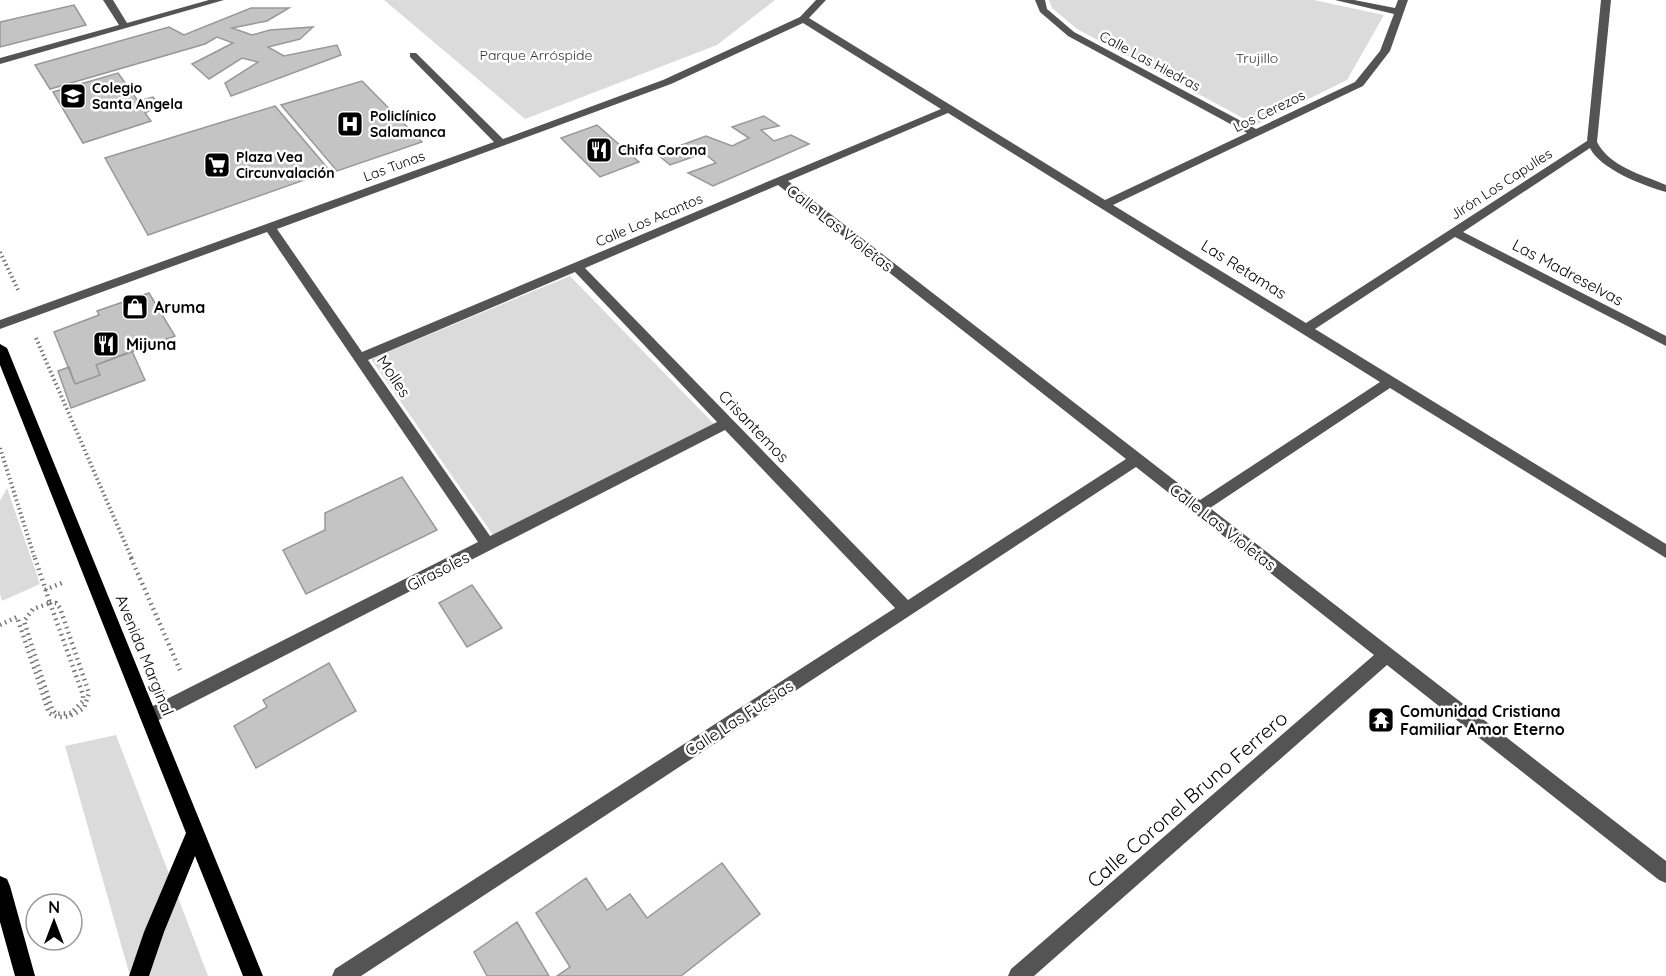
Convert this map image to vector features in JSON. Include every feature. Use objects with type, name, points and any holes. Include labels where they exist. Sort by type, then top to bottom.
[{"type":"main road","name":"Avenida Marginal","points":[[0,348],[253,976]]},
{"type":"main road","points":[[139,976],[154,932],[195,833]]},
{"type":"main road","points":[[0,886],[25,976]]},
{"type":"street","points":[[108,0],[125,26]]},
{"type":"street","points":[[0,61],[219,0]]},
{"type":"street","name":"Las Tunas","points":[[0,325],[667,82],[803,19],[821,0]]},
{"type":"street","name":"Calle Las Hiedras","points":[[1040,0],[1043,10],[1071,34],[1257,134]]},
{"type":"street","points":[[1340,0],[1399,12]]},
{"type":"street","name":"Los Cerezos","points":[[1105,205],[1359,84],[1385,51],[1403,0]]},
{"type":"street","points":[[1606,0],[1592,142],[1599,156],[1611,165],[1666,189]]},
{"type":"street","name":"Las Retamas","points":[[803,19],[1666,552]]},
{"type":"street","points":[[413,55],[501,143]]},
{"type":"street","name":"Calle Los Acantos","points":[[360,358],[949,109]]},
{"type":"street","name":"Jirón Los Capulíes","points":[[1306,328],[1592,142]]},
{"type":"street","name":"Calle Las Violetas","points":[[780,181],[1666,873]]},
{"type":"street","name":"Molles","points":[[270,227],[488,545]]},
{"type":"street","name":"Las Madreselvas","points":[[1455,232],[1666,342]]},
{"type":"street","name":"Crisantemos","points":[[577,267],[906,609]]},
{"type":"street","points":[[1198,508],[1390,382]]},
{"type":"street","name":"Girasoles","points":[[149,717],[727,423]]},
{"type":"street","name":"Calle Las Fucsias","points":[[342,976],[1136,460]]},
{"type":"street","name":"Calle Coronel Bruno Ferrero","points":[[1018,976],[1386,655]]},
{"type":"path","points":[[0,252],[19,293]]},
{"type":"path","points":[[35,336],[181,670]]},
{"type":"path","points":[[0,448],[53,610],[83,695],[83,701],[71,712],[56,714],[52,709],[24,621],[31,609],[48,602],[56,603],[60,608],[89,693],[84,708],[64,719],[55,718],[50,713],[17,617],[0,625]]},
{"type":"green space","name":"Parque Arróspide","points":[[384,0],[775,0],[717,45],[525,119]]},
{"type":"green space","name":"Trujillo","points":[[1049,0],[1314,0],[1384,15],[1347,80],[1256,125],[1077,29],[1052,8]]},
{"type":"green space","points":[[570,276],[714,424],[493,535],[371,359]]},
{"type":"green space","points":[[7,488],[40,584],[2,601],[0,594],[0,501]]},
{"type":"green space","points":[[116,735],[208,976],[130,976],[65,746]]},
{"type":"building","points":[[74,5],[86,25],[0,47],[0,22]]},
{"type":"building","points":[[251,8],[289,8],[267,21],[232,28],[252,35],[270,30],[313,27],[300,39],[268,47],[284,56],[337,45],[341,55],[231,96],[225,83],[258,62],[242,58],[209,79],[192,64],[233,43],[217,37],[205,44],[50,89],[35,65],[169,27],[184,35]]},
{"type":"building","points":[[118,73],[138,101],[153,97],[160,105],[145,113],[151,121],[83,143],[53,92]]},
{"type":"building","name":"Policlínico Salamanca","points":[[362,81],[422,142],[337,171],[281,105]]},
{"type":"building","name":"Plaza Vea Circunvalación","points":[[275,106],[330,171],[148,235],[105,158]]},
{"type":"building","points":[[764,116],[779,126],[761,130],[774,141],[791,135],[809,144],[713,186],[688,173],[716,163],[704,153],[670,165],[657,154],[706,136],[732,146],[749,138],[732,127]]},
{"type":"building","name":"Chifa Corona","points":[[597,125],[639,162],[600,177],[561,138]]},
{"type":"building","name":"Mijuna","points":[[149,293],[175,336],[96,365],[100,375],[75,384],[54,332],[99,315],[97,311]]},
{"type":"building","points":[[132,351],[145,380],[71,408],[58,371],[69,367],[75,384],[100,375],[96,365]]},
{"type":"building","points":[[402,477],[437,530],[306,594],[283,550],[325,530],[325,513]]},
{"type":"building","points":[[472,585],[502,628],[467,647],[439,603]]},
{"type":"building","points":[[329,663],[356,711],[256,768],[234,726],[267,707],[263,700]]},
{"type":"building","points":[[722,863],[760,914],[681,976],[557,976],[570,967],[536,913],[586,878],[607,910],[630,894],[647,918]]},
{"type":"building","points":[[517,922],[549,976],[487,976],[474,952]]},
{"type":"place","name":"Colegio Santa Angela","points":[[73,96]]},
{"type":"place","name":"Policlínico Salamanca","points":[[350,124]]},
{"type":"place","name":"Chifa Corona","points":[[599,150]]},
{"type":"place","name":"Plaza Vea Circunvalación","points":[[217,165]]},
{"type":"place","name":"Aruma","points":[[135,307]]},
{"type":"place","name":"Mijuna","points":[[106,344]]},
{"type":"place","name":"Comunidad Cristiana Familiar Amor Eterno","points":[[1381,720]]}]
